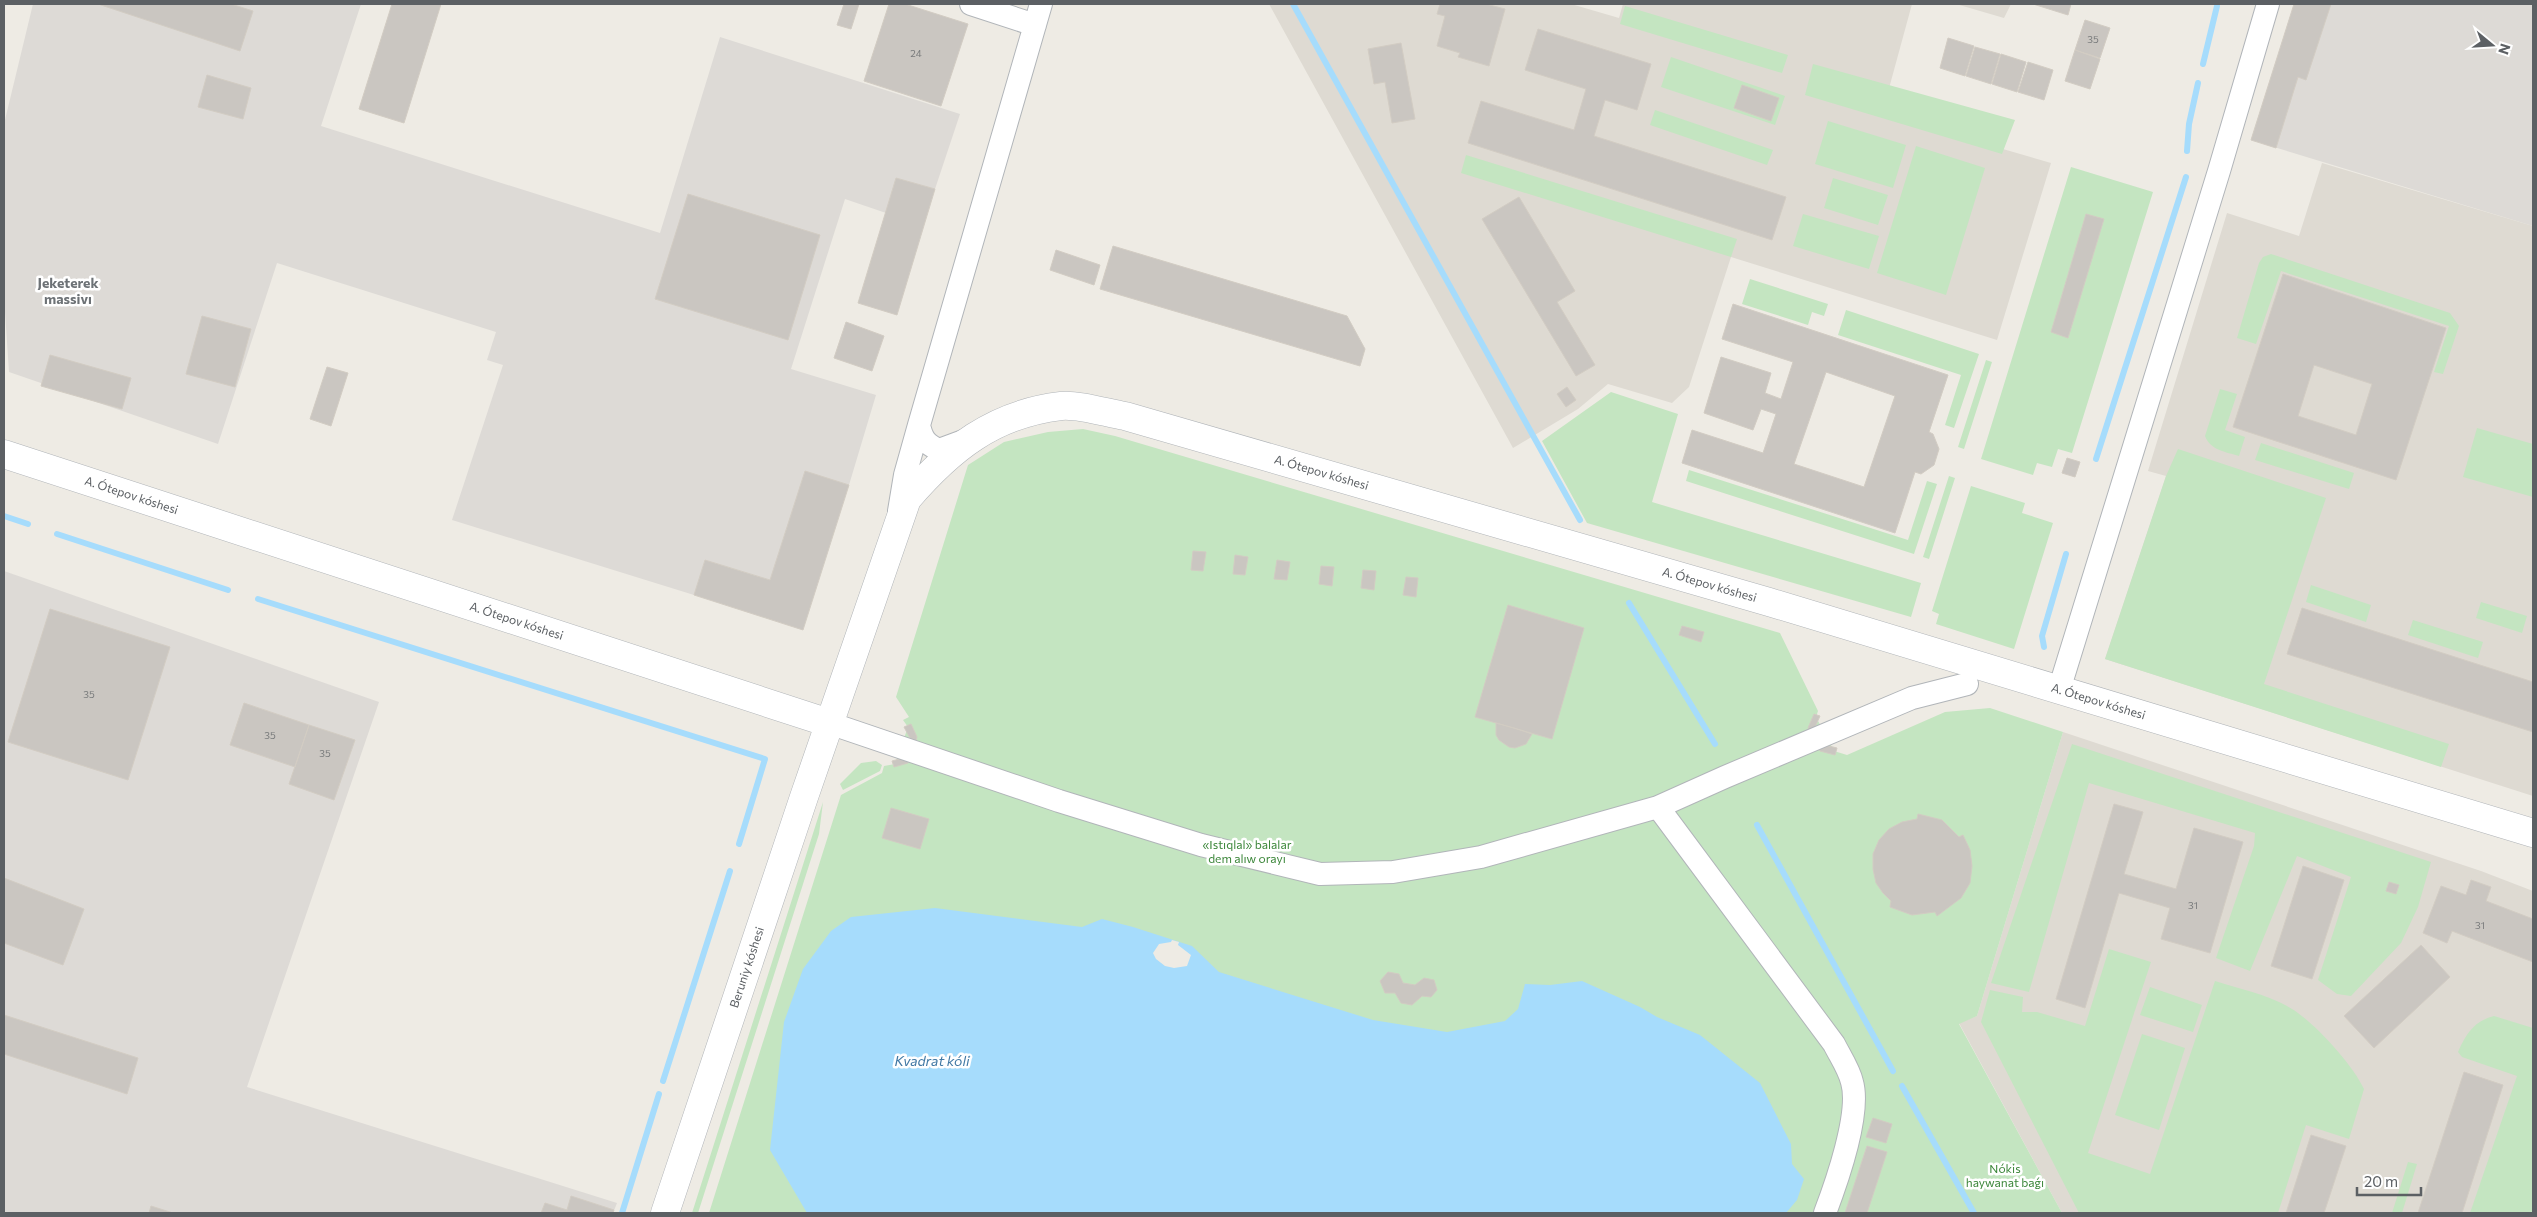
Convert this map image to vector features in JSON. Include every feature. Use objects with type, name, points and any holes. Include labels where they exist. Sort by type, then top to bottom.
[{"type":"main road","name":"A. Ótepov kóshesi","points":[[896,525],[907,499],[933,469],[967,440],[1008,418],[1062,406],[1126,416],[1769,602],[2533,832]]},
{"type":"main road","name":"A. Ótepov kóshesi","points":[[4,454],[829,723]]},
{"type":"main road","points":[[829,723],[896,525]]},
{"type":"main road","name":"Beruniy kóshesi","points":[[665,1213],[829,723]]},
{"type":"street","points":[[896,525],[905,475],[1038,14],[971,4]]},
{"type":"street","points":[[2059,690],[2219,171],[2268,4]]},
{"type":"street","points":[[919,425],[922,438],[928,445],[939,450],[967,440]]},
{"type":"street","points":[[829,723],[1059,801],[1199,844],[1320,874],[1393,872],[1480,857],[1658,808],[1725,777],[1912,698],[1967,684]]},
{"type":"street","points":[[1658,808],[1834,1044],[1852,1082],[1854,1092],[1850,1129],[1842,1169],[1825,1213]]},
{"type":"shaded area","points":[[33,4],[361,4],[321,126],[660,233],[720,37],[960,114],[935,189],[896,178],[886,213],[845,199],[791,369],[876,395],[849,485],[805,472],[770,580],[705,560],[694,595],[452,520],[503,365],[487,360],[496,332],[277,263],[218,444],[9,372],[4,297],[4,124]]},
{"type":"shaded area","points":[[1269,4],[1571,4],[1619,18],[1623,4],[1912,4],[1882,114],[2051,163],[1997,340],[1731,257],[1689,387],[1672,403],[1608,384],[1578,409],[1513,448]]},
{"type":"shaded area","points":[[1956,4],[2011,4],[2004,18]]},
{"type":"shaded area","points":[[2294,4],[2533,4],[2533,226],[2251,140]]},
{"type":"shaded area","points":[[2322,163],[2533,226],[2533,796],[2105,659],[2166,476],[2148,471],[2227,213],[2299,236]]},
{"type":"shaded area","points":[[4,571],[379,702],[247,1087],[617,1203],[613,1213],[4,1213]]},
{"type":"shaded area","points":[[2063,732],[2481,871],[2533,891],[2533,1213],[2062,1213],[1959,1023],[1977,1016]]},
{"type":"green space","points":[[1625,6],[1788,55],[1782,73],[1620,24]]},
{"type":"green space","points":[[1671,57],[1785,96],[1775,125],[1661,87]]},
{"type":"green space","points":[[1813,64],[2015,120],[2002,154],[1805,95]]},
{"type":"green space","points":[[1655,110],[1773,150],[1767,165],[1650,125]]},
{"type":"green space","points":[[1828,121],[1906,145],[1893,188],[1815,164]]},
{"type":"green space","points":[[1916,146],[1985,168],[1946,295],[1877,273]]},
{"type":"green space","points":[[1466,155],[1737,239],[1731,257],[1461,173]]},
{"type":"green space","points":[[2071,167],[2153,192],[2072,453],[2058,449],[2052,467],[2037,463],[2033,475],[1981,459]]},
{"type":"green space","points":[[1833,178],[1888,195],[1878,225],[1824,208]]},
{"type":"green space","points":[[1803,214],[1879,236],[1869,269],[1793,246]]},
{"type":"green space","points":[[2271,254],[2450,313],[2459,326],[2443,374],[2434,372],[2449,326],[2281,271],[2256,344],[2237,338],[2259,263],[2263,257]]},
{"type":"green space","points":[[1750,279],[1828,304],[1824,316],[1812,312],[1808,325],[1742,304]]},
{"type":"green space","points":[[1846,310],[1979,354],[1954,428],[1945,425],[1961,375],[1838,335]]},
{"type":"green space","points":[[1986,360],[1992,362],[1964,449],[1958,447]]},
{"type":"green space","points":[[2220,389],[2237,394],[2225,430],[2245,437],[2239,456],[2224,452],[2215,447],[2207,441],[2205,436]]},
{"type":"green space","points":[[1611,392],[1678,414],[1652,502],[1921,583],[1911,617],[1587,523],[1542,441]]},
{"type":"green space","points":[[2477,428],[2533,444],[2533,497],[2463,477]]},
{"type":"green space","name":"«Istıqlal» balalar dem alıw orayı","points":[[1083,429],[1115,436],[1780,633],[1818,711],[1816,717],[1834,751],[1847,755],[1945,712],[1990,708],[2063,732],[1977,1016],[1959,1024],[2062,1213],[709,1213],[841,795],[882,773],[884,766],[895,764],[908,727],[903,720],[909,717],[896,697],[968,465],[1004,442],[1048,432]]},
{"type":"green space","points":[[2261,443],[2354,473],[2349,489],[2255,460]]},
{"type":"green space","points":[[2178,449],[2326,498],[2264,684],[2449,744],[2441,767],[2105,659],[2166,476]]},
{"type":"green space","points":[[1689,470],[1908,540],[1927,481],[1937,484],[1914,554],[1686,481]]},
{"type":"green space","points":[[1949,476],[1955,478],[1929,559],[1923,557]]},
{"type":"green space","points":[[1971,486],[2025,503],[2022,513],[2053,523],[2014,649],[1936,624],[1939,614],[1932,611]]},
{"type":"green space","points":[[2311,585],[2371,605],[2366,622],[2306,602]]},
{"type":"green space","points":[[2481,602],[2527,616],[2522,633],[2476,618]]},
{"type":"green space","points":[[2413,620],[2483,642],[2478,658],[2408,635]]},
{"type":"green space","points":[[2072,744],[2431,862],[2418,907],[2401,943],[2351,996],[2337,994],[2318,980],[2351,877],[2297,856],[2250,971],[2216,958],[2254,846],[2255,833],[2089,783],[2029,992],[1991,983]]},
{"type":"green space","points":[[876,761],[882,765],[880,771],[843,790],[840,784],[861,763]]},
{"type":"green space","points":[[823,802],[819,834],[698,1213],[692,1213]]},
{"type":"green space","points":[[2109,949],[2151,962],[2088,1153],[2150,1174],[2215,981],[2265,996],[2301,1015],[2322,1034],[2359,1079],[2364,1089],[2349,1139],[2306,1125],[2278,1213],[2079,1213],[1981,1022],[1990,990],[2023,997],[2022,1012],[2037,1012],[2085,1026]]},
{"type":"green space","points":[[2150,987],[2202,1005],[2193,1032],[2140,1015]]},
{"type":"green space","points":[[2494,1016],[2533,1028],[2533,1213],[2470,1213],[2517,1076],[2462,1057],[2458,1052],[2464,1039],[2476,1025]]},
{"type":"green space","points":[[2142,1034],[2185,1048],[2159,1130],[2115,1115]]},
{"type":"green space","points":[[2408,1162],[2417,1164],[2402,1213],[2392,1213]]},
{"type":"water","name":"Kvadrat kóli","points":[[935,908],[1082,927],[1102,919],[1192,946],[1219,972],[1373,1020],[1447,1032],[1505,1021],[1518,1009],[1525,984],[1550,985],[1582,981],[1640,1007],[1657,1017],[1700,1035],[1760,1083],[1791,1144],[1792,1164],[1804,1179],[1797,1200],[1786,1213],[807,1213],[770,1150],[784,1022],[803,969],[831,931],[851,917]]},
{"type":"pier","points":[[1172,940],[1179,942],[1178,945],[1191,955],[1187,966],[1174,968],[1165,966],[1156,959],[1153,953],[1159,944],[1171,942]]},
{"type":"building","points":[[98,4],[231,4],[253,11],[240,51]]},
{"type":"building","points":[[392,4],[441,4],[404,123],[359,109]]},
{"type":"building","points":[[844,4],[859,4],[851,29],[837,25]]},
{"type":"building","points":[[889,4],[905,4],[968,24],[941,106],[864,81]]},
{"type":"building","points":[[1440,4],[1486,4],[1505,9],[1489,66],[1458,57],[1460,53],[1437,46],[1445,16],[1437,14]]},
{"type":"building","points":[[2033,4],[2071,4],[2068,15]]},
{"type":"building","points":[[2294,4],[2331,4],[2306,80],[2298,77],[2276,148],[2251,140]]},
{"type":"building","points":[[2085,20],[2110,28],[2100,58],[2075,50]]},
{"type":"building","points":[[1538,29],[1651,64],[1637,110],[1605,100],[1594,136],[1786,197],[1772,240],[1468,143],[1481,101],[1574,130],[1586,89],[1525,70]]},
{"type":"building","points":[[1948,38],[1974,46],[1965,76],[1940,68]]},
{"type":"building","points":[[1401,43],[1415,119],[1392,123],[1385,82],[1374,84],[1368,49]]},
{"type":"building","points":[[1975,47],[2000,54],[1991,84],[1966,76]]},
{"type":"building","points":[[2075,50],[2100,59],[2090,89],[2065,81]]},
{"type":"building","points":[[2001,54],[2026,62],[2017,92],[1992,84]]},
{"type":"building","points":[[2028,62],[2053,70],[2044,100],[2018,92]]},
{"type":"building","points":[[207,75],[251,88],[243,119],[198,107]]},
{"type":"building","points":[[1742,85],[1779,98],[1771,121],[1734,108]]},
{"type":"building","points":[[896,178],[935,189],[897,315],[858,303]]},
{"type":"building","points":[[688,194],[820,235],[788,340],[655,299]]},
{"type":"building","points":[[1519,197],[1575,291],[1557,302],[1595,365],[1576,376],[1482,219]]},
{"type":"building","points":[[2086,214],[2104,219],[2068,338],[2051,332]]},
{"type":"building","points":[[1113,246],[1347,316],[1365,349],[1360,366],[1100,289]]},
{"type":"building","points":[[1056,250],[1100,265],[1094,285],[1050,270]]},
{"type":"building","points":[[2283,274],[2446,328],[2396,480],[2233,427]],"holes":[[[2314,365],[2372,384],[2356,435],[2298,416]]]},
{"type":"building","points":[[1733,304],[1948,375],[1929,432],[1933,434],[1939,449],[1934,465],[1921,474],[1915,472],[1895,533],[1682,463],[1692,430],[1763,453],[1776,414],[1761,409],[1753,430],[1704,413],[1721,357],[1771,373],[1765,393],[1781,399],[1793,362],[1722,339]],"holes":[[[1826,372],[1895,396],[1864,487],[1794,464]]]},
{"type":"building","points":[[202,316],[251,329],[235,387],[186,374]]},
{"type":"building","points":[[846,322],[884,336],[872,371],[834,358]]},
{"type":"building","points":[[50,355],[131,378],[122,409],[41,386]]},
{"type":"building","points":[[327,367],[348,373],[331,426],[310,419]]},
{"type":"building","points":[[1567,387],[1576,400],[1566,407],[1557,394]]},
{"type":"building","points":[[2067,458],[2080,462],[2075,477],[2062,473]]},
{"type":"building","points":[[805,471],[849,485],[803,630],[694,595],[705,560],[770,580]]},
{"type":"building","points":[[1193,551],[1206,552],[1203,571],[1191,570]]},
{"type":"building","points":[[1235,555],[1248,557],[1245,575],[1233,574]]},
{"type":"building","points":[[1277,560],[1290,562],[1287,580],[1274,579]]},
{"type":"building","points":[[1321,566],[1334,567],[1332,586],[1319,584]]},
{"type":"building","points":[[1363,570],[1376,571],[1374,590],[1361,588]]},
{"type":"building","points":[[1406,577],[1418,578],[1416,597],[1403,595]]},
{"type":"building","points":[[1508,605],[1584,628],[1552,739],[1475,717]]},
{"type":"building","points":[[2302,608],[2533,682],[2533,732],[2287,654]]},
{"type":"building","points":[[50,609],[170,647],[128,780],[8,742]]},
{"type":"building","points":[[1682,626],[1704,632],[1701,642],[1679,635]]},
{"type":"building","points":[[244,703],[309,725],[295,767],[230,745]]},
{"type":"building","points":[[1814,714],[1820,716],[1815,727],[1825,745],[1837,748],[1835,755],[1820,751],[1808,728]]},
{"type":"building","points":[[1496,723],[1532,734],[1526,744],[1515,748],[1509,747],[1499,740],[1496,735]]},
{"type":"building","points":[[911,724],[917,737],[911,757],[908,763],[894,767],[892,761],[903,758],[910,738],[904,727]]},
{"type":"building","points":[[309,725],[355,740],[334,800],[289,784]]},
{"type":"building","points":[[2114,804],[2143,812],[2124,874],[2176,889],[2194,828],[2243,842],[2210,953],[2161,939],[2170,908],[2119,893],[2085,1008],[2056,999]]},
{"type":"building","points":[[891,808],[929,819],[920,849],[882,838]]},
{"type":"building","points":[[1918,814],[1942,820],[1959,837],[1963,835],[1970,850],[1972,866],[1970,883],[1961,898],[1937,916],[1935,912],[1912,915],[1890,907],[1891,901],[1876,883],[1873,869],[1873,854],[1879,840],[1889,829],[1902,822],[1917,819]]},
{"type":"building","points":[[2303,866],[2344,880],[2312,979],[2271,966]]},
{"type":"building","points":[[4,878],[84,909],[63,965],[4,943]]},
{"type":"building","points":[[2471,880],[2491,887],[2486,901],[2533,919],[2533,962],[2452,931],[2447,943],[2423,933],[2441,886],[2466,895]]},
{"type":"building","points":[[2389,882],[2399,885],[2396,894],[2386,891]]},
{"type":"building","points":[[2421,945],[2450,977],[2374,1048],[2344,1016]]},
{"type":"building","points":[[1388,972],[1399,974],[1403,983],[1415,985],[1424,978],[1434,980],[1437,990],[1431,997],[1422,996],[1412,1005],[1401,1003],[1395,993],[1385,993],[1380,981]]},
{"type":"building","points":[[4,1015],[138,1058],[127,1094],[4,1054]]},
{"type":"building","points":[[2464,1072],[2503,1085],[2462,1213],[2418,1213]]},
{"type":"building","points":[[1873,1118],[1892,1124],[1886,1143],[1866,1137]]},
{"type":"building","points":[[2311,1135],[2346,1146],[2324,1213],[2286,1213]]},
{"type":"building","points":[[1867,1146],[1887,1152],[1867,1213],[1845,1213]]},
{"type":"building","points":[[571,1196],[614,1210],[613,1213],[541,1213],[545,1203],[567,1210]]},
{"type":"building","points":[[151,1206],[173,1213],[149,1213]]},
{"type":"waterway","points":[[1293,4],[1580,520]]},
{"type":"waterway","points":[[2203,64],[2217,6]]},
{"type":"waterway","points":[[2187,151],[2189,124],[2198,83]]},
{"type":"waterway","points":[[2096,459],[2186,177]]},
{"type":"waterway","points":[[4,516],[28,524]]},
{"type":"waterway","points":[[57,534],[228,590]]},
{"type":"waterway","points":[[2044,647],[2042,636],[2066,554]]},
{"type":"waterway","points":[[258,599],[765,759],[739,844]]},
{"type":"waterway","points":[[1629,603],[1715,744]]},
{"type":"waterway","points":[[1757,825],[1893,1071]]},
{"type":"waterway","points":[[663,1081],[730,871]]},
{"type":"waterway","points":[[1902,1086],[1974,1213]]},
{"type":"waterway","points":[[622,1213],[659,1094]]},
{"type":"district","name":"Jeketerek massivı","points":[[68,292]]},
{"type":"park label","name":"Nókis haywanat baǵı","points":[[2005,1176]]}]
